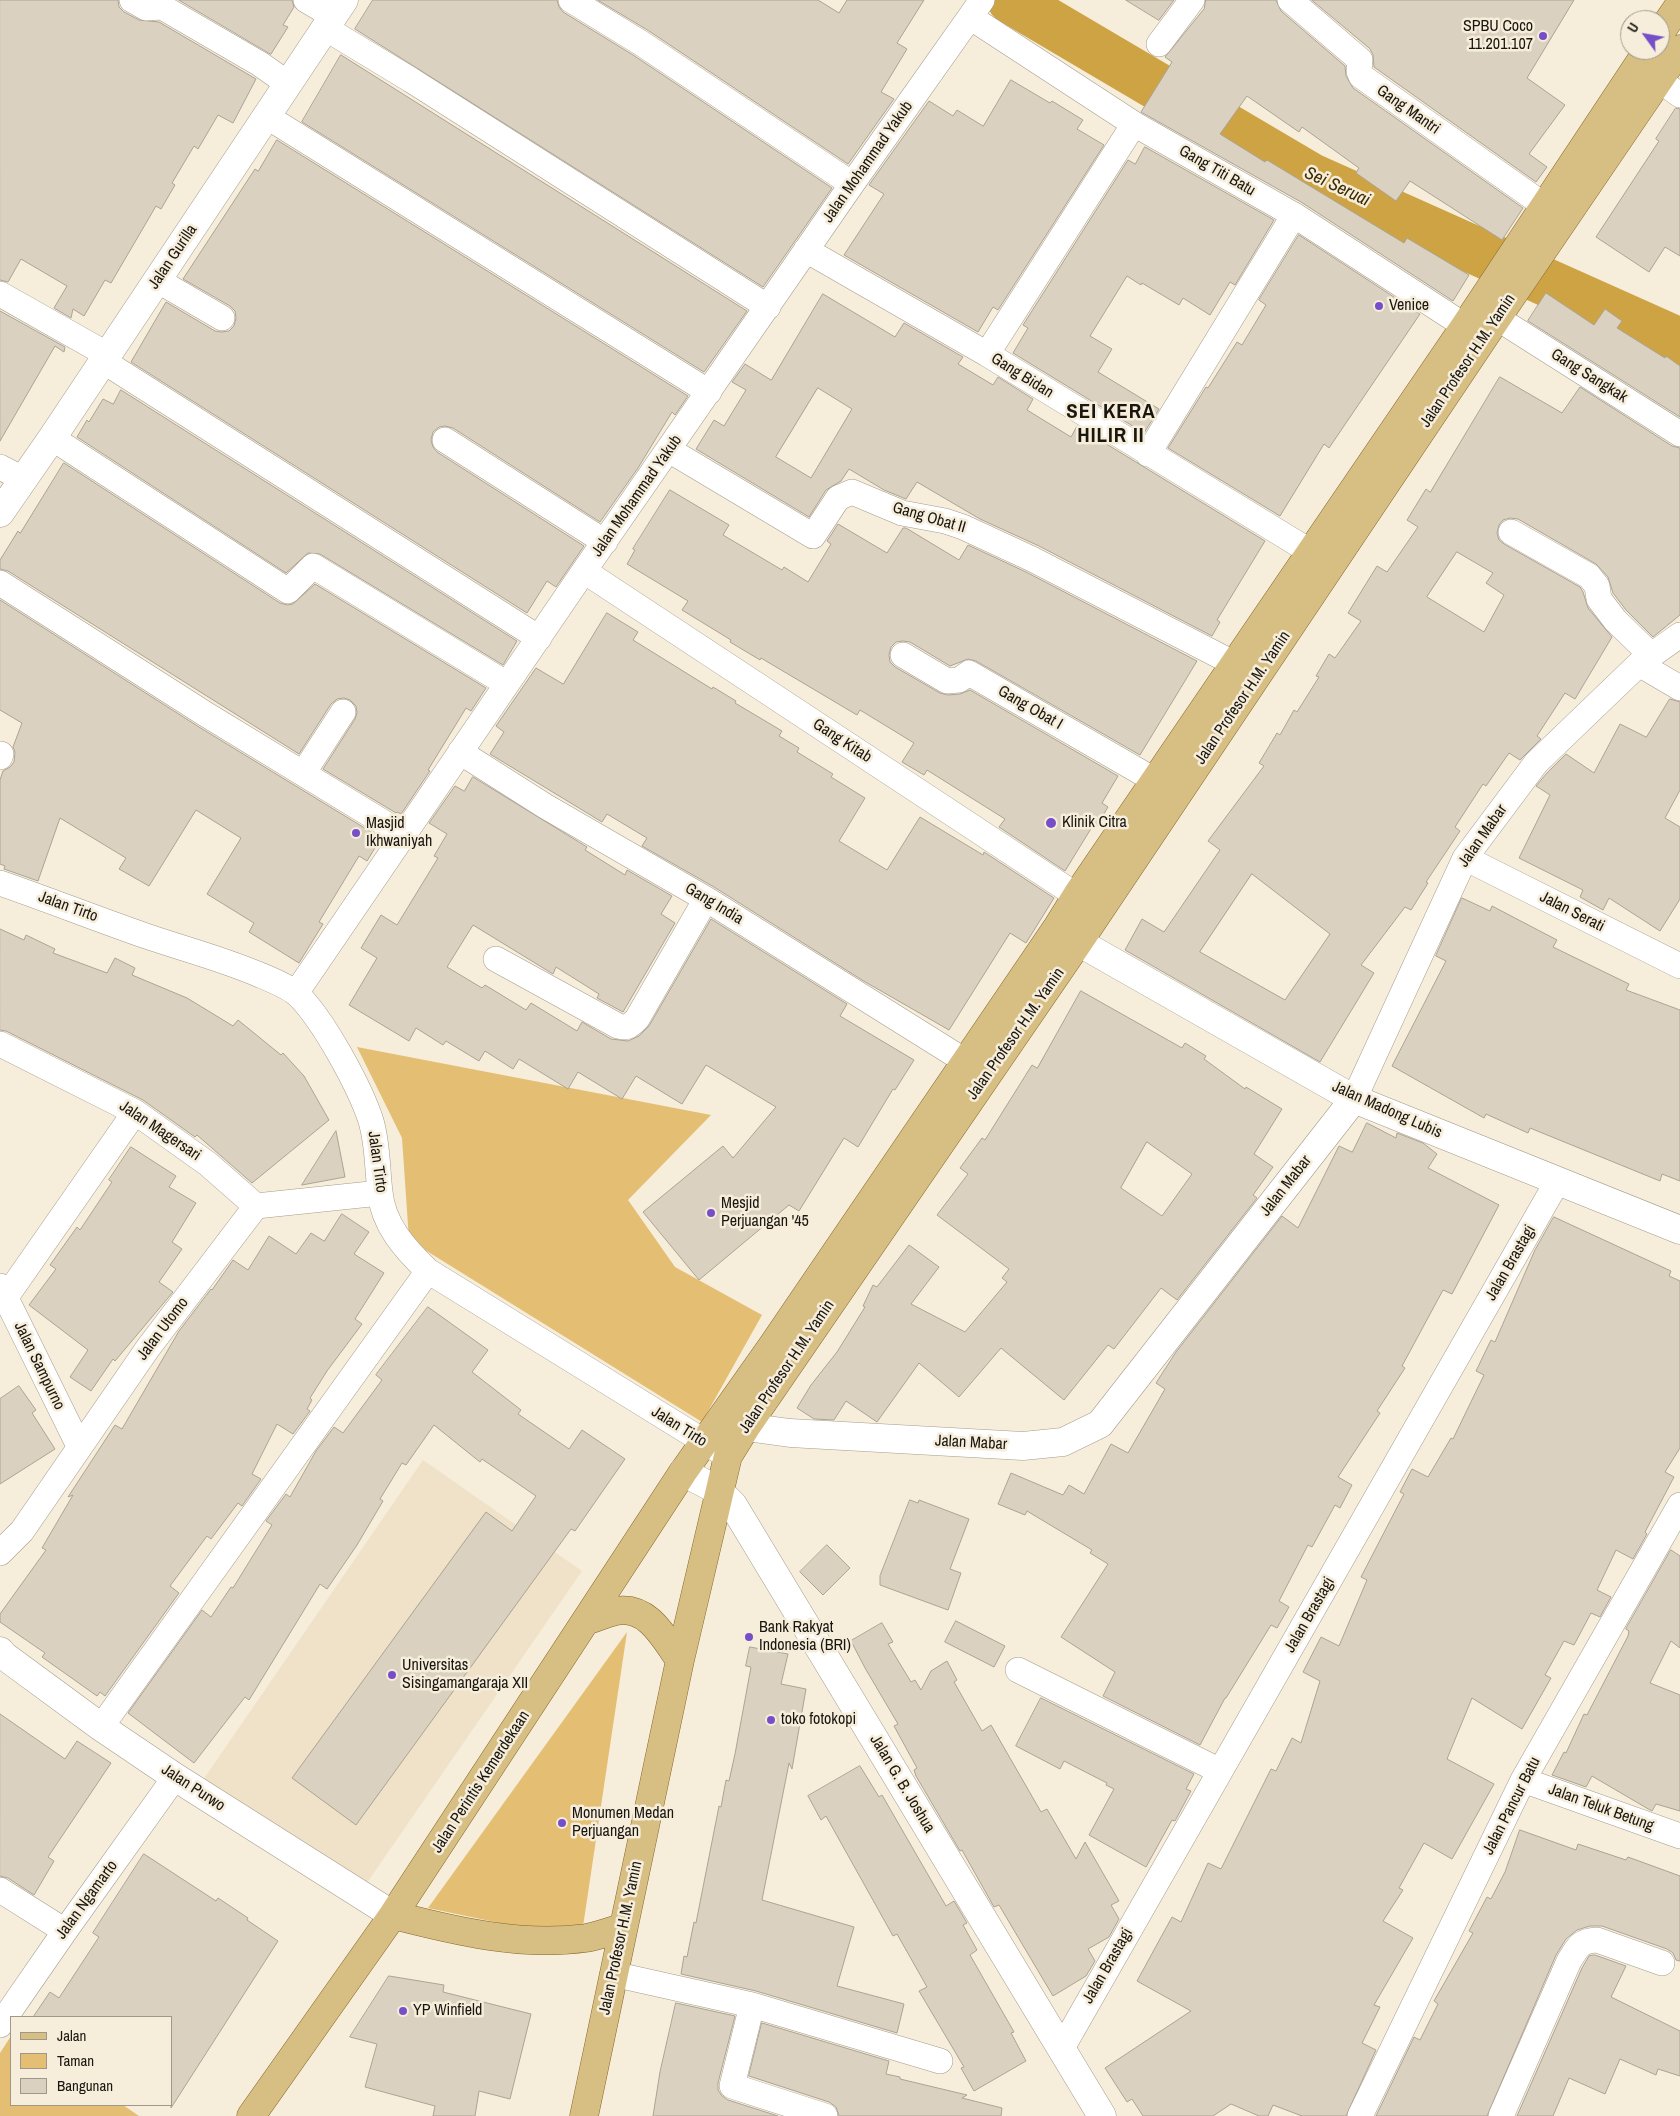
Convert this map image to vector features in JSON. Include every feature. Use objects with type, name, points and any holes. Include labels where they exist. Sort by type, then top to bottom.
[{"type":"main road","points":[[1670,18],[1680,4]]},
{"type":"main road","name":"Jalan Profesor H.M. Yamin","points":[[584,2116],[680,1660],[728,1456],[1100,911],[1500,299],[1536,240],[1670,87],[1680,49]]},
{"type":"main road","name":"Jalan Profesor H.M. Yamin","points":[[1536,240],[1545,206],[1641,60]]},
{"type":"main road","name":"Jalan Profesor H.M. Yamin","points":[[703,1442],[772,1346],[1465,326],[1500,299]]},
{"type":"main road","name":"Jalan Perintis Kemerdekaan","points":[[251,2116],[393,1916],[703,1442]]},
{"type":"main road","points":[[586,1621],[617,1611],[639,1613],[652,1622],[680,1660]]},
{"type":"main road","points":[[393,1916],[451,1930],[504,1937],[552,1940],[586,1938],[623,1928]]},
{"type":"street","points":[[132,0],[146,8],[162,7],[260,64],[287,83]]},
{"type":"street","points":[[306,0],[334,15],[420,85],[768,307]]},
{"type":"street","points":[[572,0],[642,43],[852,184]]},
{"type":"street","points":[[1160,44],[1192,0]]},
{"type":"street","name":"Gang Mantri","points":[[1290,0],[1360,60],[1359,71],[1361,76],[1545,206]]},
{"type":"street","name":"Jalan Mohammad Yakub","points":[[296,993],[584,571],[852,184],[978,6]]},
{"type":"street","name":"Gang Titi Batu","points":[[978,6],[1134,124],[1294,215],[1465,326]]},
{"type":"street","name":"Jalan Gurilla","points":[[0,513],[11,473],[52,438],[334,15]]},
{"type":"street","points":[[266,116],[709,392]]},
{"type":"street","points":[[987,354],[1134,124]]},
{"type":"street","points":[[1148,454],[1294,215]]},
{"type":"street","name":"Gang Bidan","points":[[806,250],[987,354],[1311,552]]},
{"type":"street","points":[[158,280],[222,318]]},
{"type":"street","points":[[0,294],[106,358],[539,638]]},
{"type":"street","name":"Gang Sangkak","points":[[1500,299],[1680,434]]},
{"type":"street","points":[[52,438],[288,592],[313,566],[507,684]]},
{"type":"street","points":[[445,440],[605,542]]},
{"type":"street","name":"Gang Obat II","points":[[669,450],[812,536],[838,498],[845,493],[852,492],[902,513],[944,521],[963,527],[1032,559],[1235,664]]},
{"type":"street","points":[[1511,532],[1589,576],[1597,586],[1599,599],[1645,660],[1680,688]]},
{"type":"street","name":"Gang Kitab","points":[[584,571],[1100,911]]},
{"type":"street","points":[[0,583],[207,715],[304,772],[404,835]]},
{"type":"street","name":"Jalan Mabar","points":[[721,1416],[746,1427],[801,1434],[1023,1446],[1063,1442],[1100,1424],[1354,1099],[1465,858],[1536,763],[1645,660],[1680,635]]},
{"type":"street","name":"Gang Obat I","points":[[903,656],[947,681],[959,680],[969,673],[1156,781]]},
{"type":"street","points":[[304,772],[343,712]]},
{"type":"street","name":"Gang India","points":[[460,752],[545,806],[706,899],[965,1061]]},
{"type":"street","name":"Jalan Serati","points":[[1465,858],[1678,961]]},
{"type":"street","name":"Jalan Tirto","points":[[0,883],[146,936],[228,961],[270,979],[296,993],[318,1019],[355,1083],[371,1121],[378,1156],[380,1193],[387,1218],[395,1235],[428,1271],[728,1456]]},
{"type":"street","points":[[496,959],[618,1026],[623,1028],[630,1026],[638,1019],[706,899]]},
{"type":"street","name":"Jalan Madong Lubis","points":[[1056,929],[1078,944],[1354,1099],[1680,1230]]},
{"type":"street","name":"Jalan Magersari","points":[[0,1044],[135,1112],[208,1164],[256,1206]]},
{"type":"street","points":[[3,1292],[135,1112]]},
{"type":"street","name":"Jalan Brastagi","points":[[1062,2048],[1557,1182]]},
{"type":"street","points":[[256,1206],[380,1193]]},
{"type":"street","name":"Jalan Utomo","points":[[0,1553],[22,1531],[148,1348],[256,1206]]},
{"type":"street","points":[[101,1727],[428,1271]]},
{"type":"street","name":"Jalan Sampurno","points":[[3,1292],[79,1446]]},
{"type":"street","name":"Jalan G. B. Joshua","points":[[683,1472],[719,1491],[733,1505],[1102,2116]]},
{"type":"street","name":"Jalan Pancur Batu","points":[[1360,2116],[1523,1780],[1679,1508]]},
{"type":"street","name":"Jalan Purwo","points":[[1,1654],[101,1727],[175,1777],[393,1916]]},
{"type":"street","points":[[1018,1670],[1220,1771]]},
{"type":"street","name":"Jalan Ngamarto","points":[[0,2025],[175,1777]]},
{"type":"street","name":"Jalan Teluk Betung","points":[[1523,1780],[1680,1836]]},
{"type":"street","points":[[0,1890],[65,1931]]},
{"type":"street","points":[[1501,2116],[1569,1961],[1578,1947],[1585,1941],[1596,1940],[1662,1962]]},
{"type":"street","points":[[614,1974],[752,2005],[940,2061]]},
{"type":"street","points":[[752,2005],[732,2086],[825,2116]]},
{"type":"shaded area","name":"Universitas Sisingamangaraja XII","points":[[423,1460],[582,1571],[362,1890],[203,1780]]},
{"type":"green space","points":[[357,1047],[711,1115],[628,1200],[675,1267],[762,1315],[702,1422],[409,1240],[402,1138]]},
{"type":"green space","points":[[627,1632],[581,1940],[428,1908]]},
{"type":"green space","points":[[10,2038],[10,2106],[124,2106],[139,2116],[0,2116],[0,2053]]},
{"type":"building","points":[[0,0],[118,0],[119,7],[124,12],[139,20],[159,22],[256,79],[233,123],[218,115],[198,149],[194,146],[172,183],[175,185],[161,209],[156,206],[111,283],[105,280],[84,316],[73,309],[71,318],[54,308],[67,286],[21,259],[8,282],[0,280]]},
{"type":"building","points":[[179,0],[292,0],[294,7],[283,25],[288,27],[271,54]]},
{"type":"building","points":[[373,0],[557,0],[563,12],[633,55],[832,188],[763,287],[355,29]]},
{"type":"building","points":[[598,0],[818,0],[839,13],[847,0],[924,0],[897,43],[907,49],[881,92],[894,99],[848,164],[649,31]]},
{"type":"building","points":[[1126,0],[1174,0],[1159,20]]},
{"type":"building","points":[[1206,0],[1276,0],[1281,11],[1345,66],[1346,76],[1353,88],[1523,208],[1502,240],[1410,181],[1396,201],[1356,173],[1359,168],[1302,127],[1299,132],[1247,96],[1220,134],[1265,162],[1267,160],[1404,243],[1407,238],[1469,275],[1453,301],[1301,202],[1141,112],[1172,62],[1165,57],[1204,9]]},
{"type":"building","points":[[1312,0],[1574,0],[1527,78],[1565,105],[1529,154],[1547,167],[1536,182],[1374,67],[1373,55],[1370,49]]},
{"type":"building","points":[[341,55],[747,311],[704,372],[302,122]]},
{"type":"building","points":[[1011,80],[1050,103],[1052,101],[1083,120],[1077,129],[1104,145],[998,310],[993,307],[978,332],[844,255],[884,194],[869,185],[929,101],[953,116],[957,110],[983,126]]},
{"type":"building","points":[[1676,108],[1680,109],[1680,256],[1665,247],[1649,272],[1596,237],[1659,141],[1656,139]]},
{"type":"building","points":[[277,140],[688,396],[675,415],[672,412],[638,468],[600,522],[453,428],[439,427],[433,432],[431,440],[437,452],[584,546],[556,587],[547,581],[527,613],[131,362],[166,302],[215,331],[229,331],[234,326],[235,311],[230,306],[183,279],[255,169],[258,171]]},
{"type":"building","points":[[1145,147],[1274,220],[1235,285],[1230,282],[1210,315],[1183,298],[1179,305],[1127,276],[1090,336],[1112,349],[1098,372],[1159,409],[1144,433],[1013,353],[1028,328],[1023,325],[1128,160],[1135,164]]},
{"type":"building","points":[[1299,235],[1420,314],[1329,448],[1324,444],[1280,516],[1168,448],[1237,342],[1242,345],[1266,305],[1259,300]]},
{"type":"building","points":[[1546,293],[1594,325],[1605,309],[1622,321],[1617,328],[1680,366],[1680,417],[1528,321]]},
{"type":"building","points":[[823,294],[895,337],[904,323],[963,357],[958,364],[993,385],[998,377],[1033,399],[1027,410],[1071,437],[1077,426],[1265,541],[1217,620],[1220,622],[1212,636],[1039,546],[980,519],[917,482],[906,499],[884,490],[849,469],[841,481],[826,490],[809,517],[696,449],[714,420],[724,426],[746,390],[732,382],[745,364],[771,380]],"holes":[[[818,388],[852,409],[811,478],[776,457]]]},
{"type":"building","points":[[0,311],[65,347],[64,352],[55,346],[0,441]]},
{"type":"building","points":[[1500,377],[1562,413],[1580,387],[1672,446],[1680,448],[1680,615],[1653,637],[1626,610],[1613,593],[1608,577],[1596,564],[1518,519],[1510,518],[1503,520],[1499,525],[1497,533],[1499,540],[1580,587],[1588,608],[1612,637],[1575,699],[1565,693],[1537,736],[1541,739],[1520,760],[1509,753],[1486,786],[1483,784],[1455,827],[1460,831],[1426,882],[1428,883],[1411,910],[1405,907],[1361,965],[1374,973],[1320,1062],[1125,950],[1142,919],[1164,932],[1220,850],[1208,841],[1264,766],[1259,763],[1277,733],[1280,735],[1294,710],[1297,712],[1319,677],[1316,676],[1329,654],[1335,658],[1361,621],[1348,613],[1377,566],[1387,572],[1418,527],[1407,520],[1426,489],[1430,492]],"holes":[[[1457,552],[1493,573],[1486,583],[1504,595],[1484,632],[1427,597]],[[1252,874],[1330,934],[1285,1000],[1200,952]]]},
{"type":"building","points":[[121,390],[517,641],[503,665],[320,554],[308,553],[286,573],[77,437],[103,399],[113,404]]},
{"type":"building","points":[[64,463],[280,603],[293,604],[315,584],[486,688],[471,711],[466,708],[428,770],[430,771],[401,814],[396,813],[323,769],[355,719],[357,713],[356,706],[350,700],[344,698],[337,699],[331,704],[299,754],[8,571],[0,569],[0,560],[18,531],[20,533]]},
{"type":"building","points":[[670,490],[729,525],[723,535],[782,570],[784,567],[808,582],[831,544],[827,541],[838,524],[887,553],[903,528],[906,528],[959,560],[968,545],[1026,572],[1197,661],[1140,755],[976,661],[968,659],[950,666],[910,642],[896,642],[891,647],[890,662],[895,667],[940,693],[948,695],[960,694],[970,690],[1118,776],[1102,803],[1108,807],[1095,829],[1092,827],[1065,871],[999,827],[1005,819],[927,770],[924,775],[902,762],[914,743],[860,710],[857,715],[761,658],[760,660],[730,642],[731,640],[682,610],[688,601],[627,564],[635,550],[633,549]]},
{"type":"building","points":[[0,600],[199,727],[381,838],[367,861],[359,856],[319,922],[323,924],[299,963],[249,932],[254,923],[207,894],[241,838],[196,810],[149,886],[119,869],[126,858],[60,818],[38,881],[4,869],[5,866],[0,864],[0,780],[3,771],[14,762],[15,752],[13,747],[22,723],[0,710]]},
{"type":"building","points":[[607,613],[638,632],[633,640],[712,689],[713,687],[736,701],[735,703],[782,731],[779,736],[799,748],[797,752],[833,774],[831,777],[865,798],[839,841],[887,870],[920,817],[983,855],[984,852],[1054,898],[1026,943],[1010,933],[949,1030],[862,980],[714,887],[642,846],[647,838],[607,814],[602,822],[490,754],[504,732],[496,726],[536,668],[563,684]]},
{"type":"building","points":[[1670,699],[1680,702],[1680,790],[1665,818],[1680,827],[1680,899],[1660,931],[1609,898],[1603,910],[1580,897],[1583,890],[1519,858],[1550,795],[1536,786],[1547,773],[1566,754],[1594,773],[1620,724],[1646,737]]},
{"type":"building","points":[[473,777],[587,847],[585,850],[625,875],[627,870],[672,896],[661,914],[675,923],[623,1012],[597,998],[599,994],[556,967],[553,974],[473,925],[447,967],[482,988],[485,985],[526,1010],[531,1003],[577,1031],[582,1022],[611,1039],[628,1041],[639,1036],[649,1026],[711,919],[847,1004],[840,1016],[914,1060],[895,1090],[893,1089],[858,1147],[844,1138],[799,1211],[789,1205],[699,1280],[643,1212],[723,1146],[733,1158],[776,1107],[706,1065],[682,1104],[636,1076],[622,1099],[578,1072],[568,1089],[519,1059],[513,1069],[485,1051],[479,1061],[446,1041],[443,1045],[416,1028],[409,1041],[349,1005],[377,958],[361,948],[381,915],[397,925],[438,858],[434,856],[447,834],[429,823],[455,786],[464,791]]},
{"type":"building","points":[[1462,898],[1490,911],[1492,906],[1557,940],[1553,947],[1629,984],[1626,990],[1680,1010],[1680,1181],[1662,1174],[1660,1181],[1530,1128],[1528,1133],[1486,1114],[1484,1118],[1392,1066],[1446,961],[1436,956]]},
{"type":"building","points":[[0,929],[24,940],[26,935],[55,949],[53,953],[107,973],[115,958],[135,968],[132,975],[187,998],[233,1026],[238,1020],[281,1055],[283,1053],[304,1076],[329,1120],[252,1183],[197,1135],[195,1137],[143,1100],[6,1031],[0,1030]]},
{"type":"building","points":[[1081,991],[1182,1048],[1185,1043],[1206,1056],[1204,1059],[1245,1089],[1246,1087],[1282,1109],[1254,1154],[1273,1167],[1253,1195],[1257,1198],[1177,1300],[1161,1288],[1114,1349],[1108,1345],[1064,1400],[1001,1348],[959,1397],[919,1363],[877,1422],[846,1401],[834,1420],[814,1419],[797,1408],[811,1385],[837,1352],[865,1307],[863,1306],[873,1285],[877,1287],[909,1245],[939,1267],[911,1304],[965,1332],[1007,1282],[1002,1278],[1009,1269],[937,1215],[968,1174],[960,1168],[982,1138],[985,1140],[1032,1065],[1037,1068]],"holes":[[[1147,1142],[1192,1174],[1162,1216],[1121,1188]]]},
{"type":"building","points":[[1367,1123],[1396,1138],[1397,1133],[1423,1143],[1437,1154],[1428,1168],[1499,1205],[1452,1294],[1443,1290],[1402,1366],[1405,1368],[1377,1411],[1380,1413],[1338,1477],[1352,1485],[1340,1508],[1335,1505],[1312,1547],[1308,1545],[1279,1601],[1289,1607],[1277,1628],[1271,1625],[1225,1698],[1200,1745],[1103,1696],[1115,1672],[1061,1637],[1108,1564],[1090,1553],[1092,1550],[1027,1511],[1025,1515],[998,1504],[1011,1473],[1063,1495],[1069,1485],[1084,1494],[1111,1444],[1128,1453],[1165,1389],[1156,1383],[1176,1352],[1282,1216],[1298,1228],[1339,1146],[1352,1152]]},
{"type":"building","points":[[336,1131],[345,1177],[302,1185]]},
{"type":"building","points":[[131,1147],[176,1176],[169,1187],[196,1203],[172,1242],[182,1249],[159,1282],[173,1292],[115,1361],[113,1359],[91,1391],[70,1377],[88,1350],[29,1305],[56,1269],[50,1265],[77,1227],[80,1230],[112,1182],[109,1180]]},
{"type":"building","points":[[342,1214],[369,1232],[354,1254],[384,1273],[355,1319],[362,1324],[327,1371],[310,1398],[312,1400],[307,1409],[310,1411],[293,1434],[277,1424],[252,1474],[261,1479],[242,1506],[238,1503],[211,1539],[207,1536],[170,1586],[179,1593],[105,1696],[100,1692],[97,1696],[42,1657],[45,1653],[0,1622],[0,1614],[46,1550],[42,1548],[73,1495],[68,1497],[115,1425],[122,1429],[179,1331],[233,1260],[248,1270],[269,1236],[296,1254],[311,1233],[324,1241]]},
{"type":"building","points":[[1554,1217],[1671,1271],[1669,1276],[1680,1281],[1680,1448],[1665,1472],[1674,1477],[1633,1559],[1616,1550],[1597,1590],[1611,1597],[1600,1617],[1591,1613],[1574,1645],[1564,1641],[1545,1675],[1551,1678],[1522,1729],[1472,1698],[1447,1759],[1494,1784],[1452,1859],[1424,1843],[1399,1888],[1403,1890],[1383,1921],[1413,1938],[1374,2005],[1380,2007],[1362,2043],[1376,2050],[1346,2116],[1302,2116],[1273,2105],[1268,2116],[1259,2116],[1231,2104],[1213,2116],[1143,2116],[1132,2099],[1127,2102],[1105,2068],[1191,2011],[1137,1981],[1172,1917],[1181,1922],[1208,1863],[1221,1869],[1271,1769],[1276,1771],[1292,1738],[1301,1743],[1320,1681],[1303,1672],[1321,1637],[1339,1646],[1367,1580],[1361,1577],[1404,1494],[1400,1492],[1412,1469],[1428,1477],[1451,1438],[1453,1439],[1484,1375],[1476,1371],[1491,1340],[1495,1342],[1535,1250]]},
{"type":"building","points":[[428,1307],[488,1350],[472,1372],[521,1410],[518,1414],[569,1449],[582,1430],[625,1459],[575,1531],[571,1529],[356,1825],[292,1778],[486,1512],[512,1531],[536,1496],[482,1459],[480,1462],[434,1425],[406,1465],[402,1463],[380,1499],[383,1501],[357,1545],[327,1589],[320,1584],[249,1700],[245,1697],[194,1763],[128,1713],[202,1610],[211,1617],[231,1587],[233,1588],[272,1525],[266,1521],[286,1494],[290,1497],[316,1451],[334,1427],[343,1433],[382,1380],[376,1375]]},
{"type":"building","points":[[19,1386],[36,1410],[32,1413],[55,1449],[0,1484],[0,1399]]},
{"type":"building","points":[[910,1500],[918,1503],[919,1500],[969,1519],[950,1569],[961,1573],[948,1610],[880,1585],[880,1576]]},
{"type":"building","points":[[827,1545],[850,1568],[823,1595],[800,1572]]},
{"type":"building","points":[[1671,1550],[1680,1556],[1680,1648],[1671,1641],[1650,1683],[1680,1695],[1680,1811],[1656,1804],[1652,1811],[1592,1776],[1586,1787],[1552,1775],[1564,1752],[1566,1753],[1584,1714],[1587,1715],[1628,1636],[1629,1631],[1626,1629]]},
{"type":"building","points":[[956,1621],[1005,1646],[994,1667],[945,1642]]},
{"type":"building","points":[[882,1623],[893,1642],[888,1644],[911,1682],[915,1680],[921,1690],[931,1671],[947,1661],[957,1680],[954,1682],[982,1731],[991,1725],[1041,1812],[1047,1809],[1076,1859],[1085,1842],[1119,1901],[1111,1905],[1119,1919],[1109,1937],[1088,1949],[1095,1961],[1086,1976],[1053,1996],[999,1905],[994,1907],[962,1850],[960,1851],[916,1776],[914,1770],[917,1768],[894,1726],[898,1724],[851,1641]]},
{"type":"building","points":[[750,1647],[788,1654],[781,1684],[806,1689],[792,1769],[789,1763],[762,1900],[854,1927],[837,1986],[904,2004],[897,2033],[756,1991],[681,1974],[684,1956],[687,1957],[694,1922],[696,1923],[719,1806],[721,1807],[726,1780],[729,1781],[735,1754],[751,1667],[746,1666]]},
{"type":"building","points":[[1041,1698],[1194,1774],[1186,1789],[1191,1791],[1175,1821],[1172,1820],[1146,1867],[1089,1835],[1114,1789],[1106,1785],[1107,1783],[1064,1761],[1060,1769],[1016,1746]]},
{"type":"building","points":[[0,1714],[65,1759],[77,1741],[111,1763],[48,1857],[54,1861],[34,1895],[8,1878],[0,1876]]},
{"type":"building","points":[[860,1766],[879,1797],[882,1795],[946,1906],[954,1901],[967,1923],[963,1925],[977,1950],[970,1955],[1014,2032],[1011,2033],[1026,2061],[974,2091],[961,2068],[964,2067],[919,1991],[927,1987],[897,1934],[893,1936],[826,1816],[821,1820],[808,1796]]},
{"type":"building","points":[[1520,1830],[1576,1850],[1578,1844],[1626,1860],[1628,1857],[1680,1876],[1680,1961],[1676,1960],[1673,1953],[1667,1949],[1602,1926],[1590,1926],[1577,1930],[1566,1939],[1556,1955],[1487,2116],[1376,2116],[1414,2037],[1420,2040],[1438,2004],[1434,2001],[1473,1933],[1469,1931],[1487,1897],[1491,1899],[1505,1872]]},
{"type":"building","points":[[144,1854],[216,1901],[218,1898],[278,1941],[171,2108],[172,2016],[34,2016],[50,1992],[59,1998],[99,1937],[93,1933]]},
{"type":"building","points":[[1595,1955],[1626,1966],[1611,1997],[1680,2031],[1680,2076],[1658,2069],[1656,2075],[1620,2059],[1605,2094],[1569,2078],[1553,2116],[1517,2116],[1582,1968],[1589,1956]]},
{"type":"building","points":[[389,1976],[444,1985],[443,1992],[531,2014],[510,2099],[479,2091],[475,2116],[433,2116],[435,2106],[365,2087],[377,2044],[350,2037]]},
{"type":"building","points":[[676,2003],[735,2016],[718,2083],[718,2090],[728,2100],[778,2116],[653,2116],[660,2072]]},
{"type":"building","points":[[762,2023],[889,2061],[886,2074],[967,2095],[962,2098],[1002,2108],[1001,2116],[839,2116],[836,2107],[829,2102],[749,2076]]},
{"type":"waterway","name":"Sei Seruai","points":[[1011,0],[1311,177],[1680,342]]},
{"type":"place","name":"SPBU Coco 11.201.107","points":[[1543,36]]},
{"type":"place","name":"Venice","points":[[1379,306]]},
{"type":"place","name":"Klinik Citra","points":[[1051,823]]},
{"type":"place","name":"Masjid Ikhwaniyah","points":[[356,833]]},
{"type":"place","name":"Mesjid Perjuangan '45","points":[[711,1213]]},
{"type":"place","name":"Bank Rakyat Indonesia (BRI)","points":[[749,1637]]},
{"type":"place","name":"Universitas Sisingamangaraja XII","points":[[392,1675]]},
{"type":"place","name":"toko fotokopi","points":[[771,1720]]},
{"type":"place","name":"Monumen Medan Perjuangan","points":[[562,1823]]},
{"type":"place","name":"YP Winfield","points":[[403,2011]]},
{"type":"district","name":"SEI KERA HILIR II","points":[[1111,424]]}]
